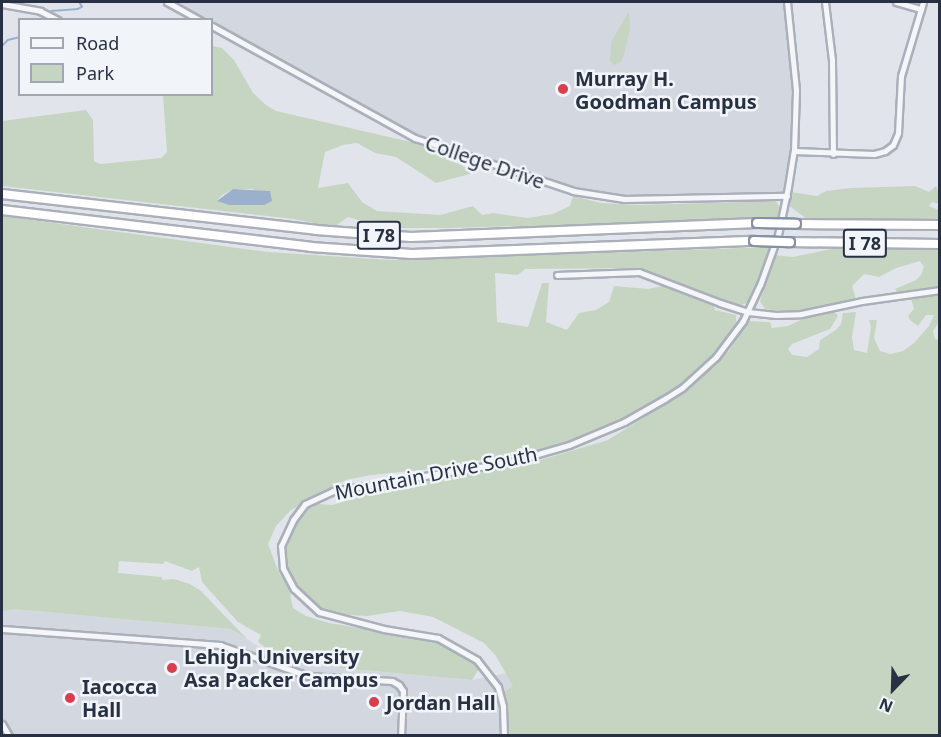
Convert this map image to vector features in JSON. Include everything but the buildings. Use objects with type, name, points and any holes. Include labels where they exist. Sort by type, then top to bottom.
[{"type":"highway","name":"I 78","points":[[2,194],[316,230],[411,237],[757,224],[939,225]]},
{"type":"highway","name":"I 78","points":[[2,210],[311,247],[412,254],[754,241],[939,244]]},
{"type":"street","points":[[167,2],[196,18]]},
{"type":"street","name":"Mountain Drive South","points":[[504,735],[503,706],[498,687],[488,670],[469,654],[438,638],[384,629],[319,612],[294,589],[284,568],[281,546],[293,520],[305,504],[333,491],[533,457],[569,446],[624,422],[682,388],[716,357],[748,312],[772,253],[787,196],[794,151],[796,90],[787,2]]},
{"type":"street","points":[[832,2],[825,2],[832,60],[833,153]]},
{"type":"street","points":[[896,2],[921,9]]},
{"type":"street","points":[[794,151],[880,153],[896,141],[899,129],[900,84],[923,2]]},
{"type":"street","points":[[2,4],[55,18]]},
{"type":"street","name":"College Drive","points":[[213,30],[415,138],[573,191],[624,199],[787,196]]},
{"type":"street","points":[[556,275],[639,272],[690,294],[748,312],[801,314],[870,299],[939,290]]},
{"type":"street","points":[[2,629],[220,645],[308,676],[397,683],[404,695],[401,735]]},
{"type":"street","name":"Mountain Drive South","points":[[498,735],[503,723]]},
{"type":"street","points":[[2,724],[9,735]]},
{"type":"shaded area","name":"Murray H. Goodman Campus","points":[[176,2],[784,2],[790,39],[793,100],[792,138],[785,190],[782,193],[625,195],[571,188],[406,131],[213,23],[213,18],[205,18]]},
{"type":"shaded area","name":"Lehigh University Asa Packer Campus","points":[[13,609],[231,629],[285,663],[472,680],[507,673],[517,693],[687,735],[2,736],[2,612]]},
{"type":"green space","points":[[629,11],[630,29],[624,54],[621,62],[613,65],[610,61],[611,42]]},
{"type":"green space","points":[[213,46],[222,48],[234,60],[253,93],[276,111],[424,145],[470,170],[470,174],[436,183],[396,157],[375,153],[357,143],[343,145],[325,152],[318,188],[348,183],[362,202],[377,211],[440,215],[473,206],[482,215],[493,213],[527,218],[553,214],[570,206],[573,196],[601,203],[640,205],[776,201],[780,208],[777,219],[387,228],[385,221],[358,220],[348,217],[334,227],[294,219],[2,186],[2,121],[86,110],[93,120],[94,161],[100,164],[161,158],[167,152],[163,96],[213,96]],"holes":[[[233,189],[253,189],[264,205],[229,205],[217,201]]]},
{"type":"green space","points":[[915,186],[929,192],[936,186],[939,192],[939,204],[932,202],[929,206],[939,210],[939,219],[807,219],[788,205],[792,192],[817,196],[826,191],[851,188]]},
{"type":"green space","points":[[2,216],[268,252],[390,260],[771,247],[753,293],[747,303],[738,306],[674,285],[641,268],[525,269],[518,275],[495,273],[497,322],[528,327],[542,283],[549,283],[546,322],[567,330],[579,313],[596,310],[609,302],[614,286],[648,289],[663,286],[714,306],[715,310],[736,315],[736,325],[724,343],[684,383],[656,401],[598,431],[532,453],[466,462],[450,467],[371,475],[346,480],[291,510],[276,526],[268,544],[279,573],[289,588],[293,608],[306,616],[329,623],[439,641],[471,659],[479,669],[472,680],[285,663],[258,642],[261,635],[238,622],[202,582],[199,567],[192,571],[165,561],[163,564],[119,561],[118,573],[162,577],[162,580],[174,579],[190,584],[201,591],[247,639],[231,629],[13,609],[2,612]]},
{"type":"green space","points":[[841,247],[939,249],[939,286],[897,292],[895,289],[916,280],[921,275],[924,267],[920,261],[896,268],[879,277],[864,274],[852,286],[856,299],[792,313],[765,309],[760,301],[775,255],[793,257]]},
{"type":"green space","points":[[939,293],[939,322],[933,331],[935,339],[940,340],[939,735],[508,735],[503,693],[513,686],[496,656],[484,643],[433,617],[400,611],[367,616],[336,614],[317,606],[298,586],[288,568],[285,553],[295,525],[303,512],[317,504],[333,505],[358,497],[365,490],[437,480],[537,461],[608,440],[683,393],[729,351],[748,321],[770,322],[772,328],[788,326],[812,315],[834,311],[838,316],[830,329],[792,344],[788,349],[792,355],[807,357],[819,349],[820,340],[841,324],[843,313],[856,312],[852,337],[854,350],[867,353],[871,327],[869,320],[877,320],[874,338],[880,351],[890,354],[903,351],[914,343],[929,326],[934,315],[926,315],[918,326],[911,321],[908,316],[914,309],[910,296]]},
{"type":"water","points":[[233,189],[270,191],[272,201],[264,205],[229,205],[217,201]]},
{"type":"waterway","points":[[51,11],[78,9],[82,7],[79,2]]},
{"type":"waterway","points":[[2,46],[8,40],[18,38]]},
{"type":"place","name":"Murray H. Goodman Campus","points":[[563,89]]},
{"type":"place","name":"Lehigh University Asa Packer Campus","points":[[172,668]]},
{"type":"place","name":"Iacocca Hall","points":[[70,698]]},
{"type":"place","name":"Jordan Hall","points":[[374,702]]}]
